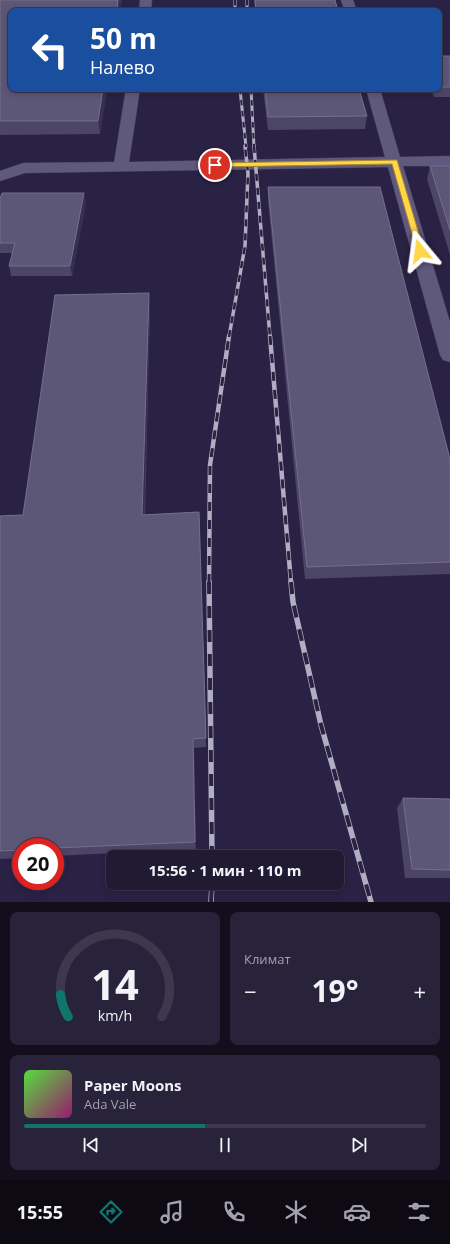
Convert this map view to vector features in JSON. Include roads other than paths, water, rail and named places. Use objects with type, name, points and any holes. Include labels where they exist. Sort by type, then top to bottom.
[{"type":"lane","points":[[121,166],[133,92]]},
{"type":"lane","points":[[374,92],[450,355]]},
{"type":"lane","points":[[0,176],[23,168],[450,161]]},
{"type":"railway","points":[[235,0],[235,8]]},
{"type":"railway","points":[[247,0],[247,8]]},
{"type":"railway","points":[[240,92],[246,147]]},
{"type":"railway","points":[[251,92],[254,147]]},
{"type":"railway","points":[[229,337],[245,246],[248,173],[245,146]]},
{"type":"railway","points":[[254,146],[270,337]]},
{"type":"railway","points":[[209,582],[210,465],[229,336]]},
{"type":"railway","points":[[270,336],[291,583]]},
{"type":"railway","points":[[209,582],[212,850]]},
{"type":"railway","points":[[291,582],[293,602],[321,725],[371,902]]},
{"type":"railway","points":[[211,902],[212,890]]}]
